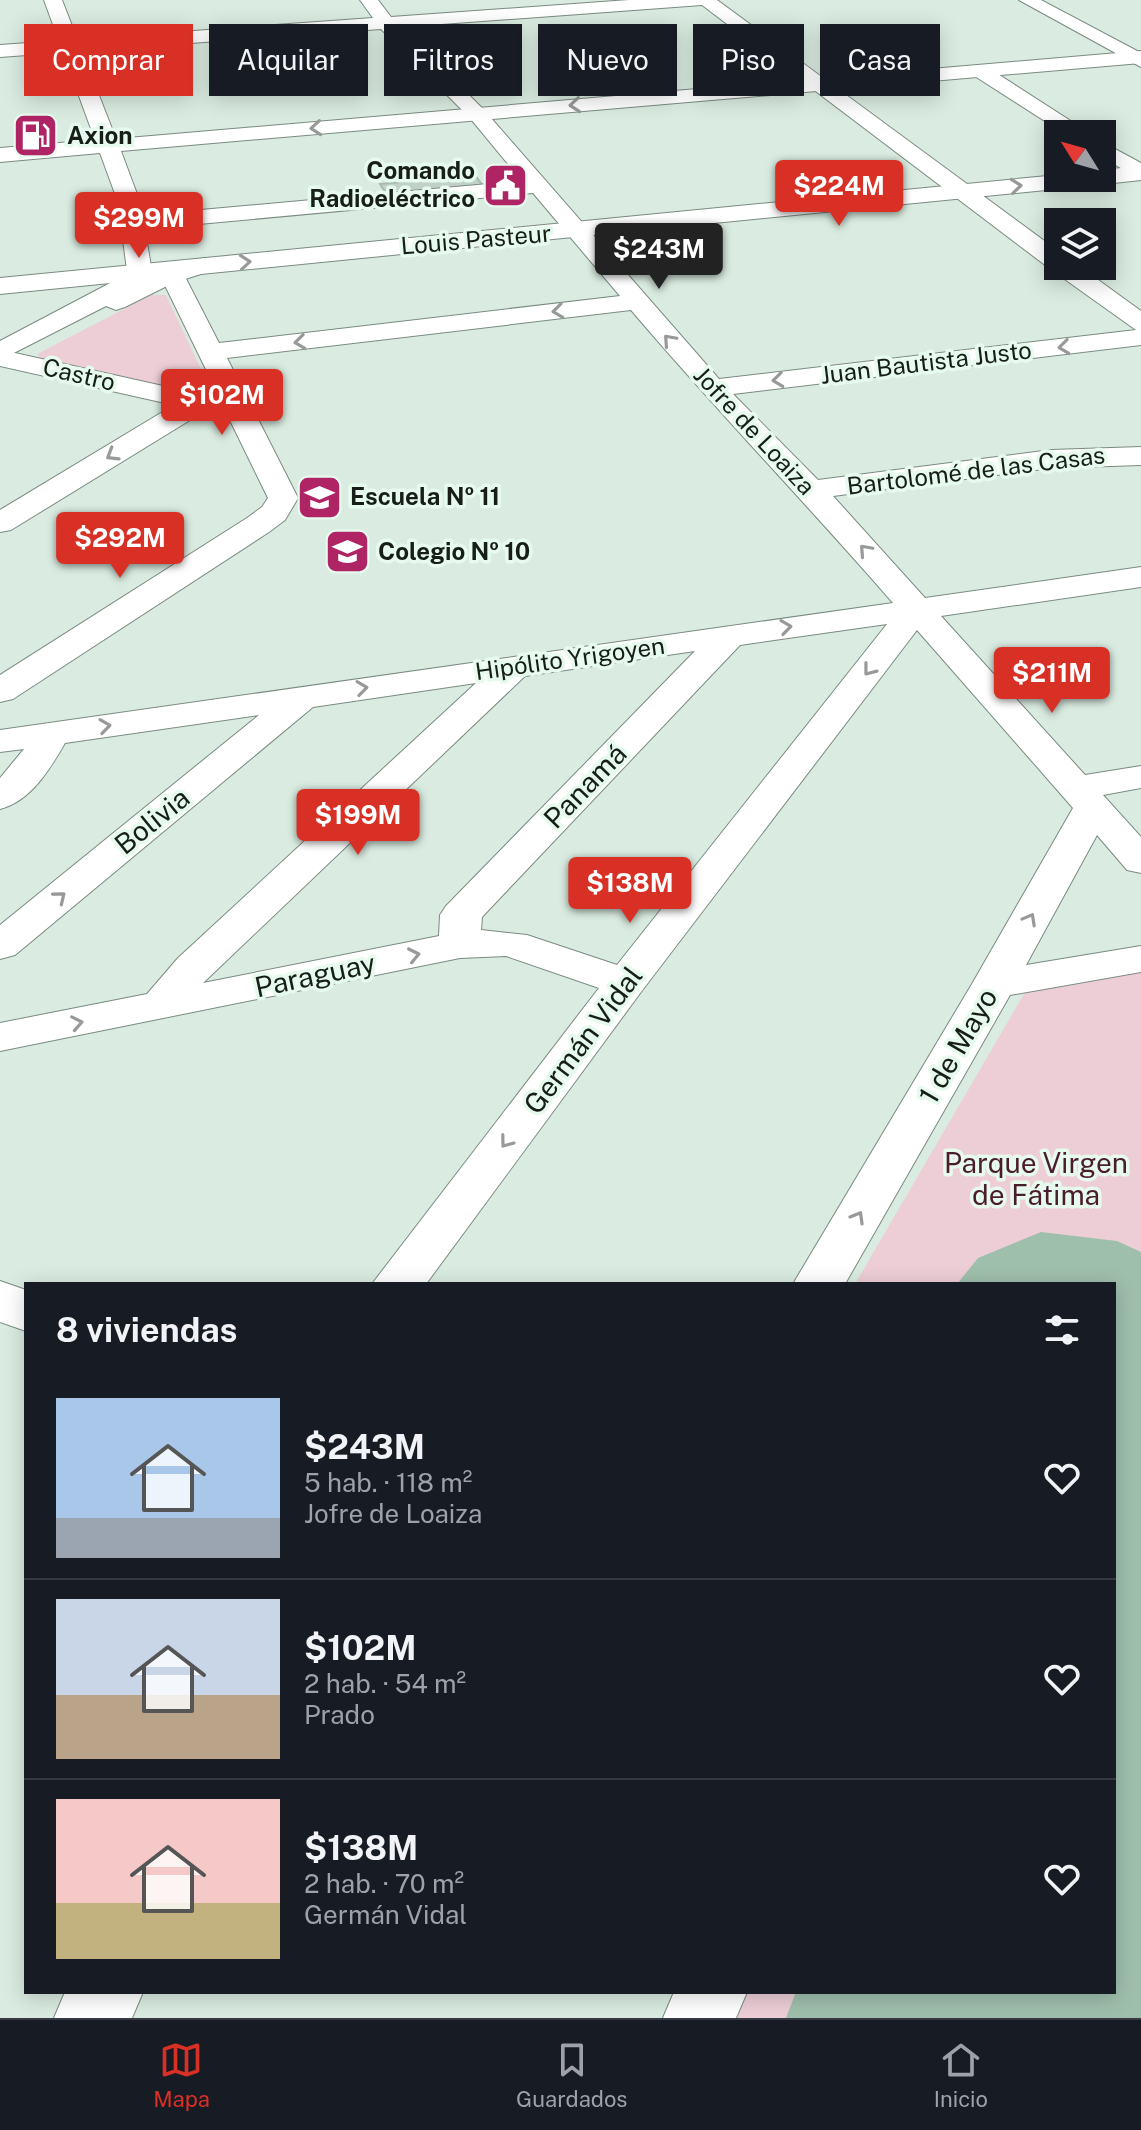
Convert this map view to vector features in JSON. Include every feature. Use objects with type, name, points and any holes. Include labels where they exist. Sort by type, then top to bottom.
[{"type":"street","points":[[53,0],[63,24]]},
{"type":"street","name":"Jofre de Loaiza","points":[[369,0],[385,22],[477,114],[635,302],[712,388],[811,490],[1141,861]]},
{"type":"street","points":[[193,37],[704,0],[820,85]]},
{"type":"street","points":[[1028,0],[1139,59]]},
{"type":"street","points":[[0,51],[24,49]]},
{"type":"street","points":[[940,74],[1139,59]]},
{"type":"street","points":[[980,71],[1058,120]]},
{"type":"street","points":[[0,155],[820,85]]},
{"type":"street","points":[[91,96],[131,212],[140,272]]},
{"type":"street","points":[[835,96],[1044,252]]},
{"type":"street","points":[[1116,157],[1141,173]]},
{"type":"street","points":[[131,212],[519,165]]},
{"type":"street","points":[[1116,176],[1141,173]]},
{"type":"street","name":"Louis Pasteur","points":[[171,272],[204,265],[1044,183]]},
{"type":"street","points":[[131,212],[538,186]]},
{"type":"street","points":[[0,691],[258,525],[274,513],[283,498],[230,396],[153,231],[131,212]]},
{"type":"street","points":[[2,358],[123,286],[140,272]]},
{"type":"street","points":[[0,286],[140,272],[171,272]]},
{"type":"street","points":[[2,358],[171,272]]},
{"type":"street","points":[[1082,280],[1141,323]]},
{"type":"street","points":[[210,352],[635,302]]},
{"type":"street","name":"Juan Bautista Justo","points":[[712,388],[1141,337]]},
{"type":"street","name":"Castro","points":[[2,358],[199,402]]},
{"type":"street","points":[[0,523],[199,402],[230,396]]},
{"type":"street","name":"Bartolomé de las Casas","points":[[811,490],[1051,459],[1141,456]]},
{"type":"street","name":"Hipólito Yrigoyen","points":[[0,741],[1141,577]]},
{"type":"street","name":"Germán Vidal","points":[[400,1282],[626,983],[917,608]]},
{"type":"street","name":"Panamá","points":[[460,945],[461,915],[730,635]]},
{"type":"street","points":[[160,1007],[193,967],[514,667]]},
{"type":"street","name":"Bolivia","points":[[0,946],[304,696]]},
{"type":"street","points":[[0,797],[18,784],[36,763],[52,733]]},
{"type":"street","points":[[1085,797],[1141,777]]},
{"type":"street","name":"1 de Mayo","points":[[820,1282],[994,984],[1085,797]]},
{"type":"street","name":"Paraguay","points":[[0,1037],[460,945],[491,942],[512,944],[626,983]]},
{"type":"street","points":[[994,984],[1141,959]]},
{"type":"street","points":[[0,1300],[24,1311]]},
{"type":"street","points":[[89,2018],[107,1994]]},
{"type":"street","points":[[698,2018],[711,1994]]},
{"type":"green space","points":[[151,295],[166,295],[208,384],[177,391],[42,359],[37,354]]},
{"type":"green space","name":"Parque Virgen de Fátima","points":[[1141,970],[1141,2018],[707,2018],[719,1994],[1116,1994],[1116,1282],[856,1282],[1028,987]]},
{"type":"shaded area","points":[[1041,1232],[1117,1241],[1141,1252],[1141,2018],[786,2018],[795,1994],[1116,1994],[1116,1282],[959,1282],[978,1258]]},
{"type":"building","points":[[475,175],[483,186],[387,195],[380,184]]},
{"type":"place","name":"Axion","points":[[36,136]]},
{"type":"place","name":"Comando Radioeléctrico","points":[[506,185]]},
{"type":"place","name":"Escuela Nº 11","points":[[319,497]]},
{"type":"place","name":"Colegio Nº 10","points":[[347,552]]}]
